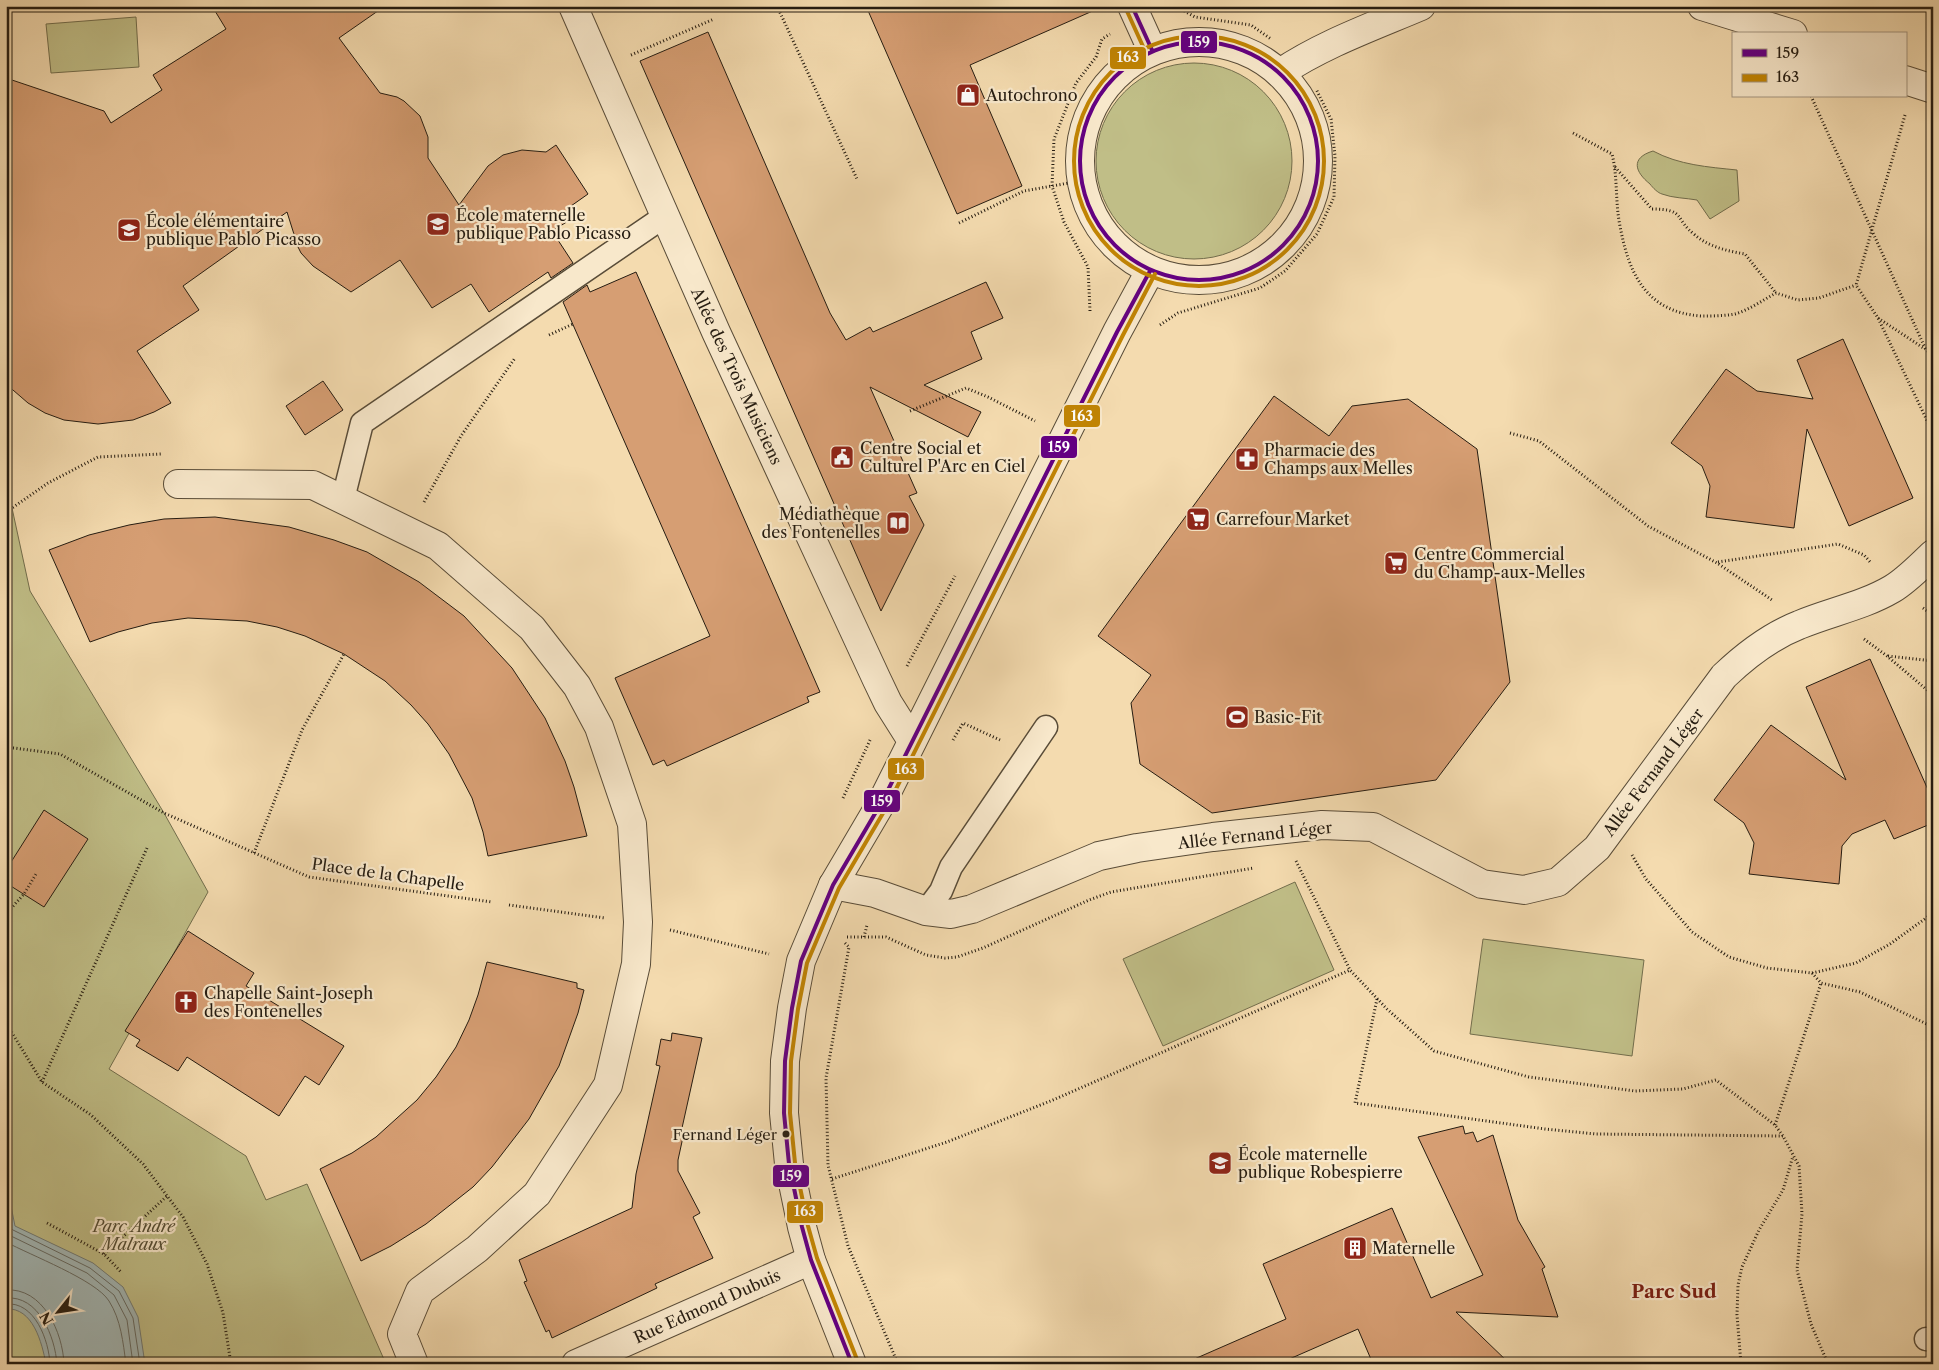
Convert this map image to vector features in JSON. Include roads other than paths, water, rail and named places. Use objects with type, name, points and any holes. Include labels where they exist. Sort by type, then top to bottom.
[{"type":"street","name":"Allée des Trois Musiciens","points":[[573,6],[716,332],[877,680],[912,741]]},
{"type":"street","points":[[1132,6],[1152,50]]},
{"type":"street","points":[[1290,66],[1306,107],[1318,147],[1316,189],[1299,228],[1270,258],[1232,277],[1190,281],[1150,271],[1117,249],[1093,218],[1080,181],[1080,149],[1087,118],[1102,90],[1124,67],[1152,50],[1178,43],[1206,42],[1232,46],[1258,57],[1290,66],[1422,6]]},
{"type":"street","points":[[1702,6],[1786,32]]},
{"type":"street","points":[[852,1364],[811,1260],[790,1170],[784,1113],[785,1061],[801,961],[833,886],[883,800],[1117,332],[1150,271]]},
{"type":"street","points":[[178,484],[313,485],[438,546],[532,628],[577,686],[599,727],[632,824],[638,922],[636,964],[608,1086],[537,1194],[477,1249],[420,1291],[402,1334],[414,1364]]},
{"type":"street","name":"Allée Fernand Léger","points":[[833,886],[875,893],[926,911],[951,914],[972,909],[1099,856],[1137,848],[1213,837],[1322,826],[1373,827],[1482,884],[1524,890],[1558,882],[1597,848],[1724,676],[1741,659],[1766,642],[1799,625],[1842,612],[1893,589],[1933,554]]},
{"type":"street","name":"Rue Edmond Dubuis","points":[[576,1364],[811,1260]]},
{"type":"lane","points":[[343,499],[362,423],[665,216]]},
{"type":"lane","points":[[926,911],[941,890],[951,867],[1046,727]]},
{"type":"water","points":[[6,1181],[15,1226],[93,1263],[123,1287],[138,1317],[145,1364],[46,1364],[35,1328],[23,1314],[15,1310],[6,1309]]},
{"type":"place","name":"Autochrono","points":[[968,95]]},
{"type":"place","name":"École maternelle publique Pablo Picasso","points":[[438,224]]},
{"type":"place","name":"École élémentaire publique Pablo Picasso","points":[[129,230]]},
{"type":"place","name":"Centre Social et Culturel P'Arc en Ciel","points":[[842,457]]},
{"type":"place","name":"Pharmacie des Champs aux Melles","points":[[1247,459]]},
{"type":"place","name":"Carrefour Market","points":[[1198,519]]},
{"type":"place","name":"Médiathèque des Fontenelles","points":[[898,523]]},
{"type":"place","name":"Centre Commercial du Champ-aux-Melles","points":[[1396,563]]},
{"type":"place","name":"Basic-Fit","points":[[1237,717]]},
{"type":"place","name":"Chapelle Saint-Joseph des Fontenelles","points":[[186,1002]]},
{"type":"place","name":"Fernand Léger","points":[[786,1134]]},
{"type":"place","name":"École maternelle publique Robespierre","points":[[1220,1163]]},
{"type":"place","name":"Maternelle","points":[[1355,1248]]},
{"type":"district","name":"Parc Sud","points":[[1674,1291]]},
{"type":"park label","name":"Parc André Malraux","points":[[134,1235]]}]
